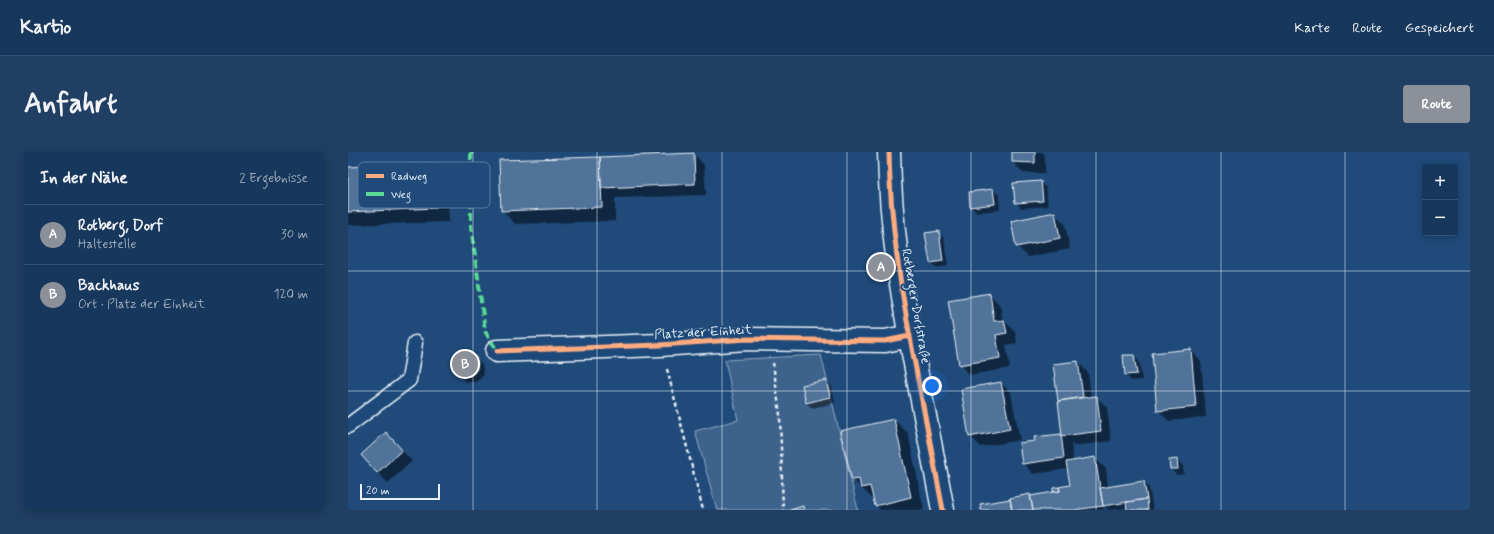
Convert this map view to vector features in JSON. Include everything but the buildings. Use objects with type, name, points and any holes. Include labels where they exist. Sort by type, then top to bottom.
[{"type":"street","name":"Rotberger Dorfstraße","points":[[889,152],[890,204],[897,257],[910,336],[943,510]]},
{"type":"street","name":"Platz der Einheit","points":[[497,351],[660,345],[747,339],[885,341],[910,336]]},
{"type":"lane","points":[[348,426],[409,380],[415,343]]},
{"type":"path","points":[[770,339],[780,415],[783,510]]},
{"type":"path","points":[[660,345],[702,510]]},
{"type":"shaded area","points":[[821,355],[858,510],[717,510],[695,431],[738,420],[725,360]]},
{"type":"marked path","points":[[471,152],[471,162]]},
{"type":"marked path","points":[[471,208],[471,226],[485,331],[497,351]]},
{"type":"cycle path","points":[[889,152],[894,234],[902,288],[943,510]]},
{"type":"cycle path","points":[[497,351],[660,345],[747,339],[885,341],[910,336]]},
{"type":"place","name":"Rotberg, Dorf","points":[[881,267]]},
{"type":"place","name":"Backhaus","points":[[465,364]]}]
